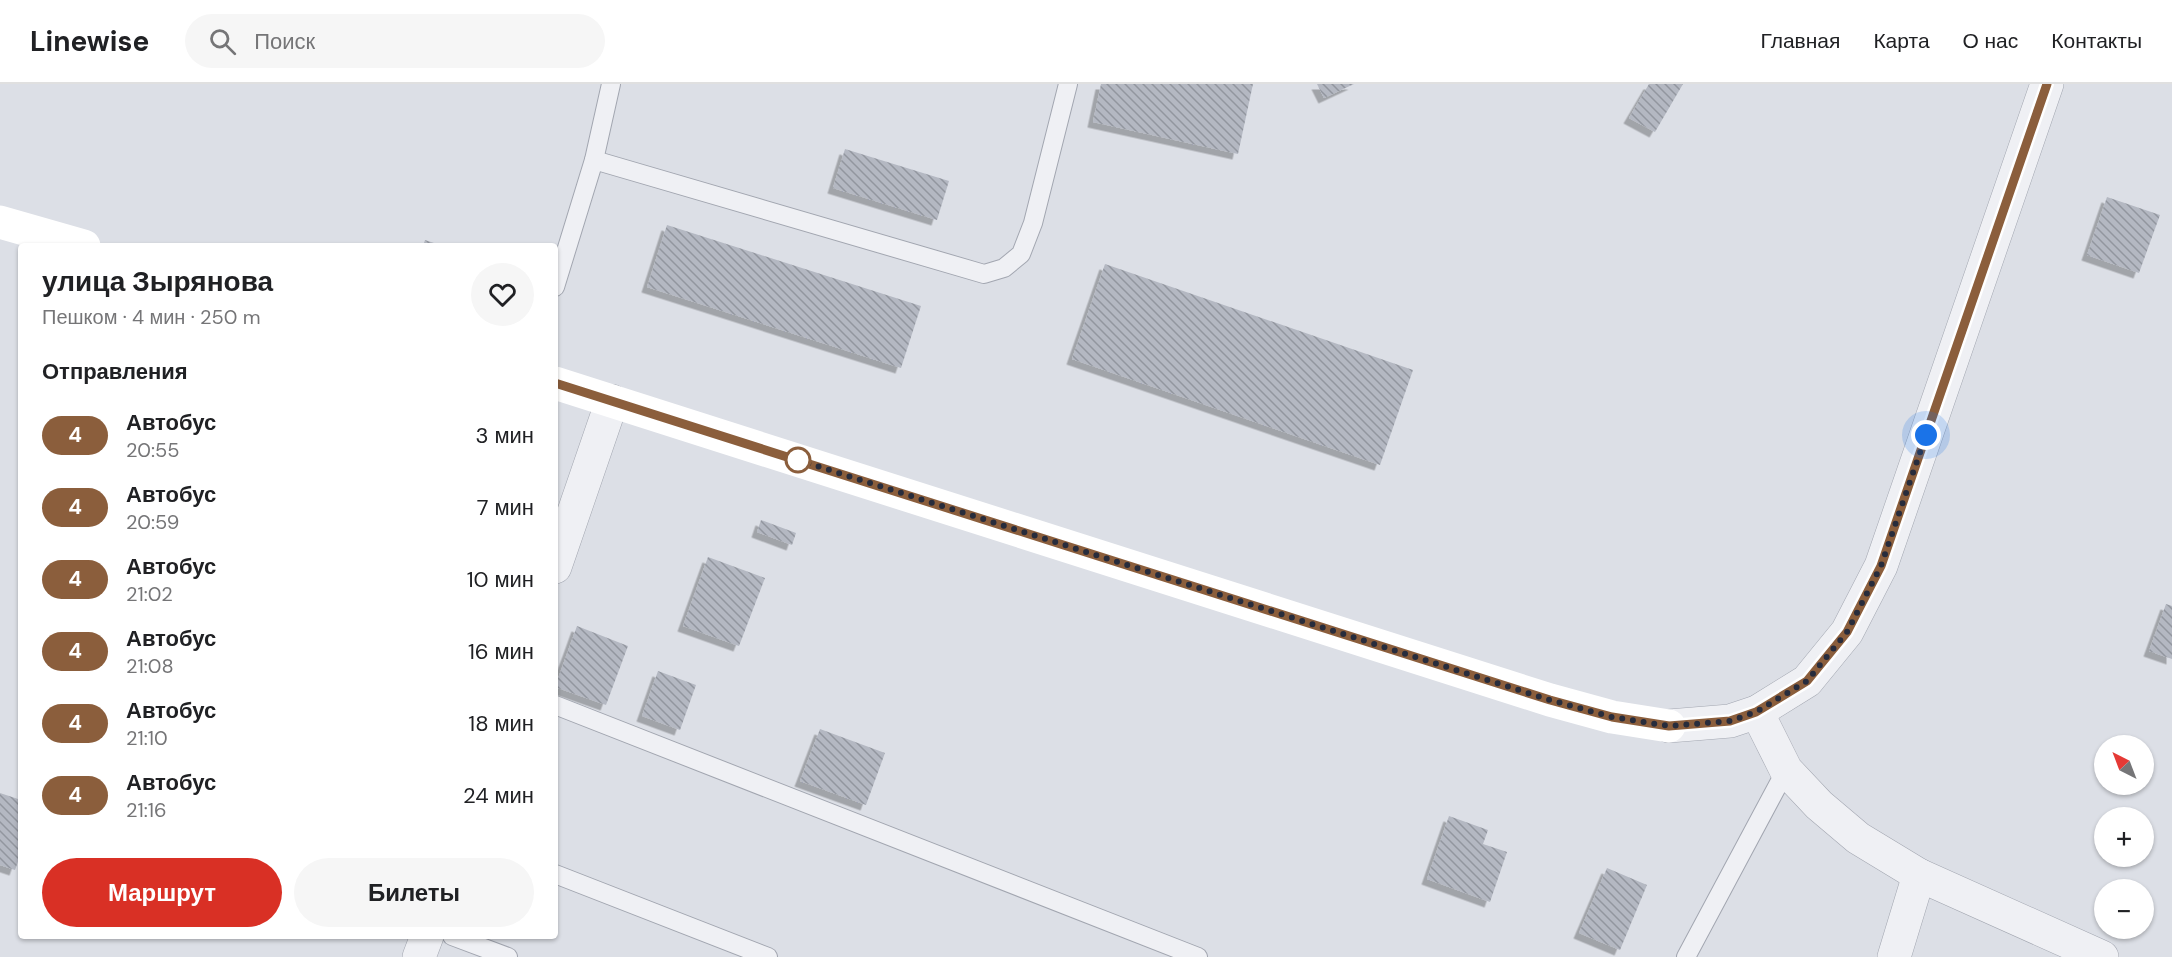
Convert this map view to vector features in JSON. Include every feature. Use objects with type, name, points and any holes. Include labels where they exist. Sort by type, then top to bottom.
[{"type":"main road","points":[[0,222],[74,243]]},
{"type":"main road","points":[[558,384],[1550,700],[1612,717],[1669,726]]},
{"type":"street","points":[[1669,726],[1730,721],[1756,712],[1807,681],[1847,632],[1881,566],[2047,84]]},
{"type":"street","points":[[558,558],[612,401]]},
{"type":"street","points":[[1756,712],[1786,770],[1819,805],[1858,838],[1919,875],[2102,957]]},
{"type":"street","points":[[1894,957],[1919,875]]},
{"type":"street","points":[[419,957],[426,939]]},
{"type":"lane","points":[[558,277],[594,160],[611,84]]},
{"type":"lane","points":[[594,160],[984,274],[1004,268],[1021,254],[1033,223],[1068,84]]},
{"type":"lane","points":[[558,706],[1198,957]]},
{"type":"lane","points":[[1686,957],[1786,770]]},
{"type":"lane","points":[[558,875],[768,957]]},
{"type":"lane","points":[[460,939],[508,957]]},
{"type":"building","points":[[1101,84],[1253,84],[1238,154],[1093,122]]},
{"type":"building","points":[[1317,84],[1354,84],[1324,98]]},
{"type":"building","points":[[1649,84],[1683,84],[1655,132],[1629,118]]},
{"type":"building","points":[[845,149],[949,181],[937,220],[833,188]]},
{"type":"building","points":[[2107,197],[2160,215],[2139,273],[2087,255]]},
{"type":"building","points":[[667,225],[921,306],[901,368],[647,287]]},
{"type":"building","points":[[1105,264],[1413,370],[1380,465],[1072,359]]},
{"type":"building","points":[[761,520],[796,533],[792,545],[757,532]]},
{"type":"building","points":[[708,557],[765,578],[739,646],[683,626]]},
{"type":"building","points":[[2166,604],[2172,606],[2172,659],[2149,651]]},
{"type":"building","points":[[577,626],[628,646],[606,705],[558,688],[558,679]]},
{"type":"building","points":[[658,671],[696,685],[680,730],[642,716]]},
{"type":"building","points":[[820,729],[885,753],[866,805],[800,781]]},
{"type":"building","points":[[0,793],[18,799],[18,862],[15,870],[0,865]]},
{"type":"building","points":[[1449,816],[1488,830],[1483,844],[1507,852],[1490,902],[1427,879]]},
{"type":"building","points":[[1607,868],[1647,885],[1620,950],[1579,933]]},
{"type":"bus line","name":"4","points":[[558,384],[1550,700],[1612,717],[1669,726],[1730,721],[1756,712],[1807,681],[1847,632],[1881,566],[2047,84]]},
{"type":"route","points":[[798,460],[1550,700],[1612,717],[1669,726],[1730,721],[1756,712],[1807,681],[1847,632],[1881,566],[1926,435]]}]
